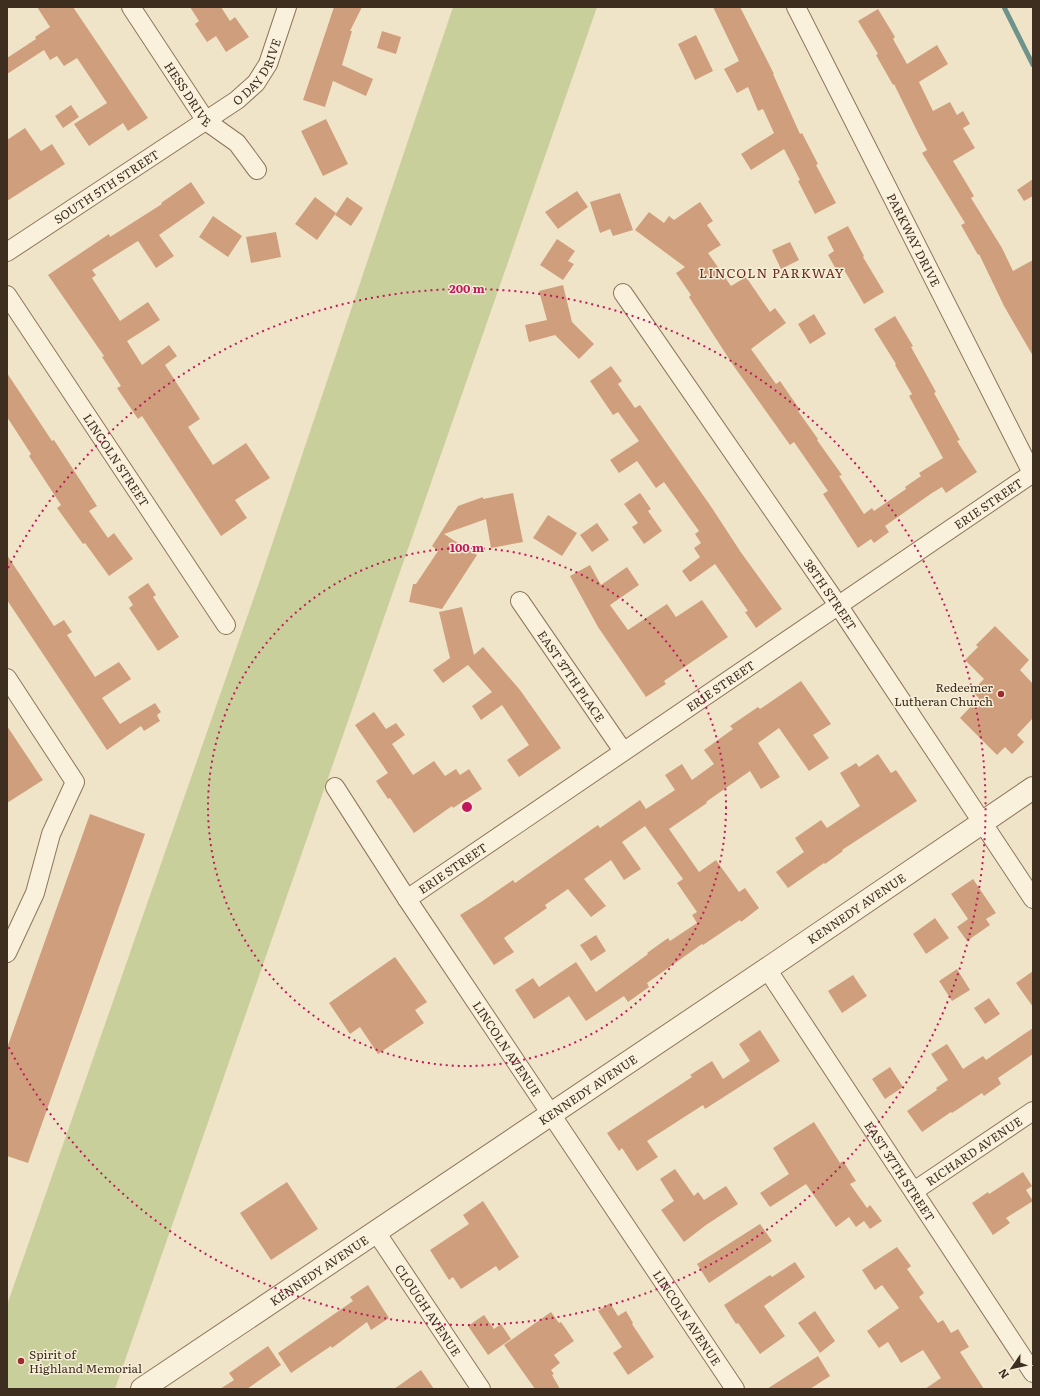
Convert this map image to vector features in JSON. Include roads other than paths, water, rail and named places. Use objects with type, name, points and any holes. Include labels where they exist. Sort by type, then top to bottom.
[{"type":"street","name":"HESS DRIVE","points":[[131,7],[206,121],[237,143],[257,170]]},
{"type":"street","name":"O DAY DRIVE","points":[[206,121],[237,100],[256,83],[268,64],[287,7]]},
{"type":"street","name":"PARKWAY DRIVE","points":[[796,7],[1033,473]]},
{"type":"street","name":"SOUTH 5TH STREET","points":[[7,252],[206,121]]},
{"type":"street","name":"38TH STREET","points":[[623,293],[838,605],[1033,899]]},
{"type":"street","name":"LINCOLN STREET","points":[[7,295],[226,625]]},
{"type":"street","name":"ERIE STREET","points":[[407,899],[1033,473]]},
{"type":"street","name":"EAST 37TH PLACE","points":[[520,601],[623,751]]},
{"type":"street","points":[[7,678],[75,782],[51,834],[35,893],[7,953]]},
{"type":"street","name":"LINCOLN AVENUE","points":[[335,787],[407,899],[552,1114],[734,1389]]},
{"type":"street","name":"KENNEDY AVENUE","points":[[155,1385],[376,1232],[768,969],[1033,788]]},
{"type":"street","name":"EAST 37TH STREET","points":[[768,969],[1033,1373]]},
{"type":"street","name":"RICHARD AVENUE","points":[[914,1191],[1033,1111]]},
{"type":"street","name":"CLOUGH AVENUE","points":[[376,1232],[481,1389]]},
{"type":"waterway","points":[[1004,7],[1033,65]]},
{"type":"place","name":"Redeemer Lutheran Church","points":[[1001,694]]},
{"type":"place","name":"Spirit of Highland Memorial","points":[[21,1361]]},
{"type":"district","name":"LINCOLN PARKWAY","points":[[772,272]]}]
